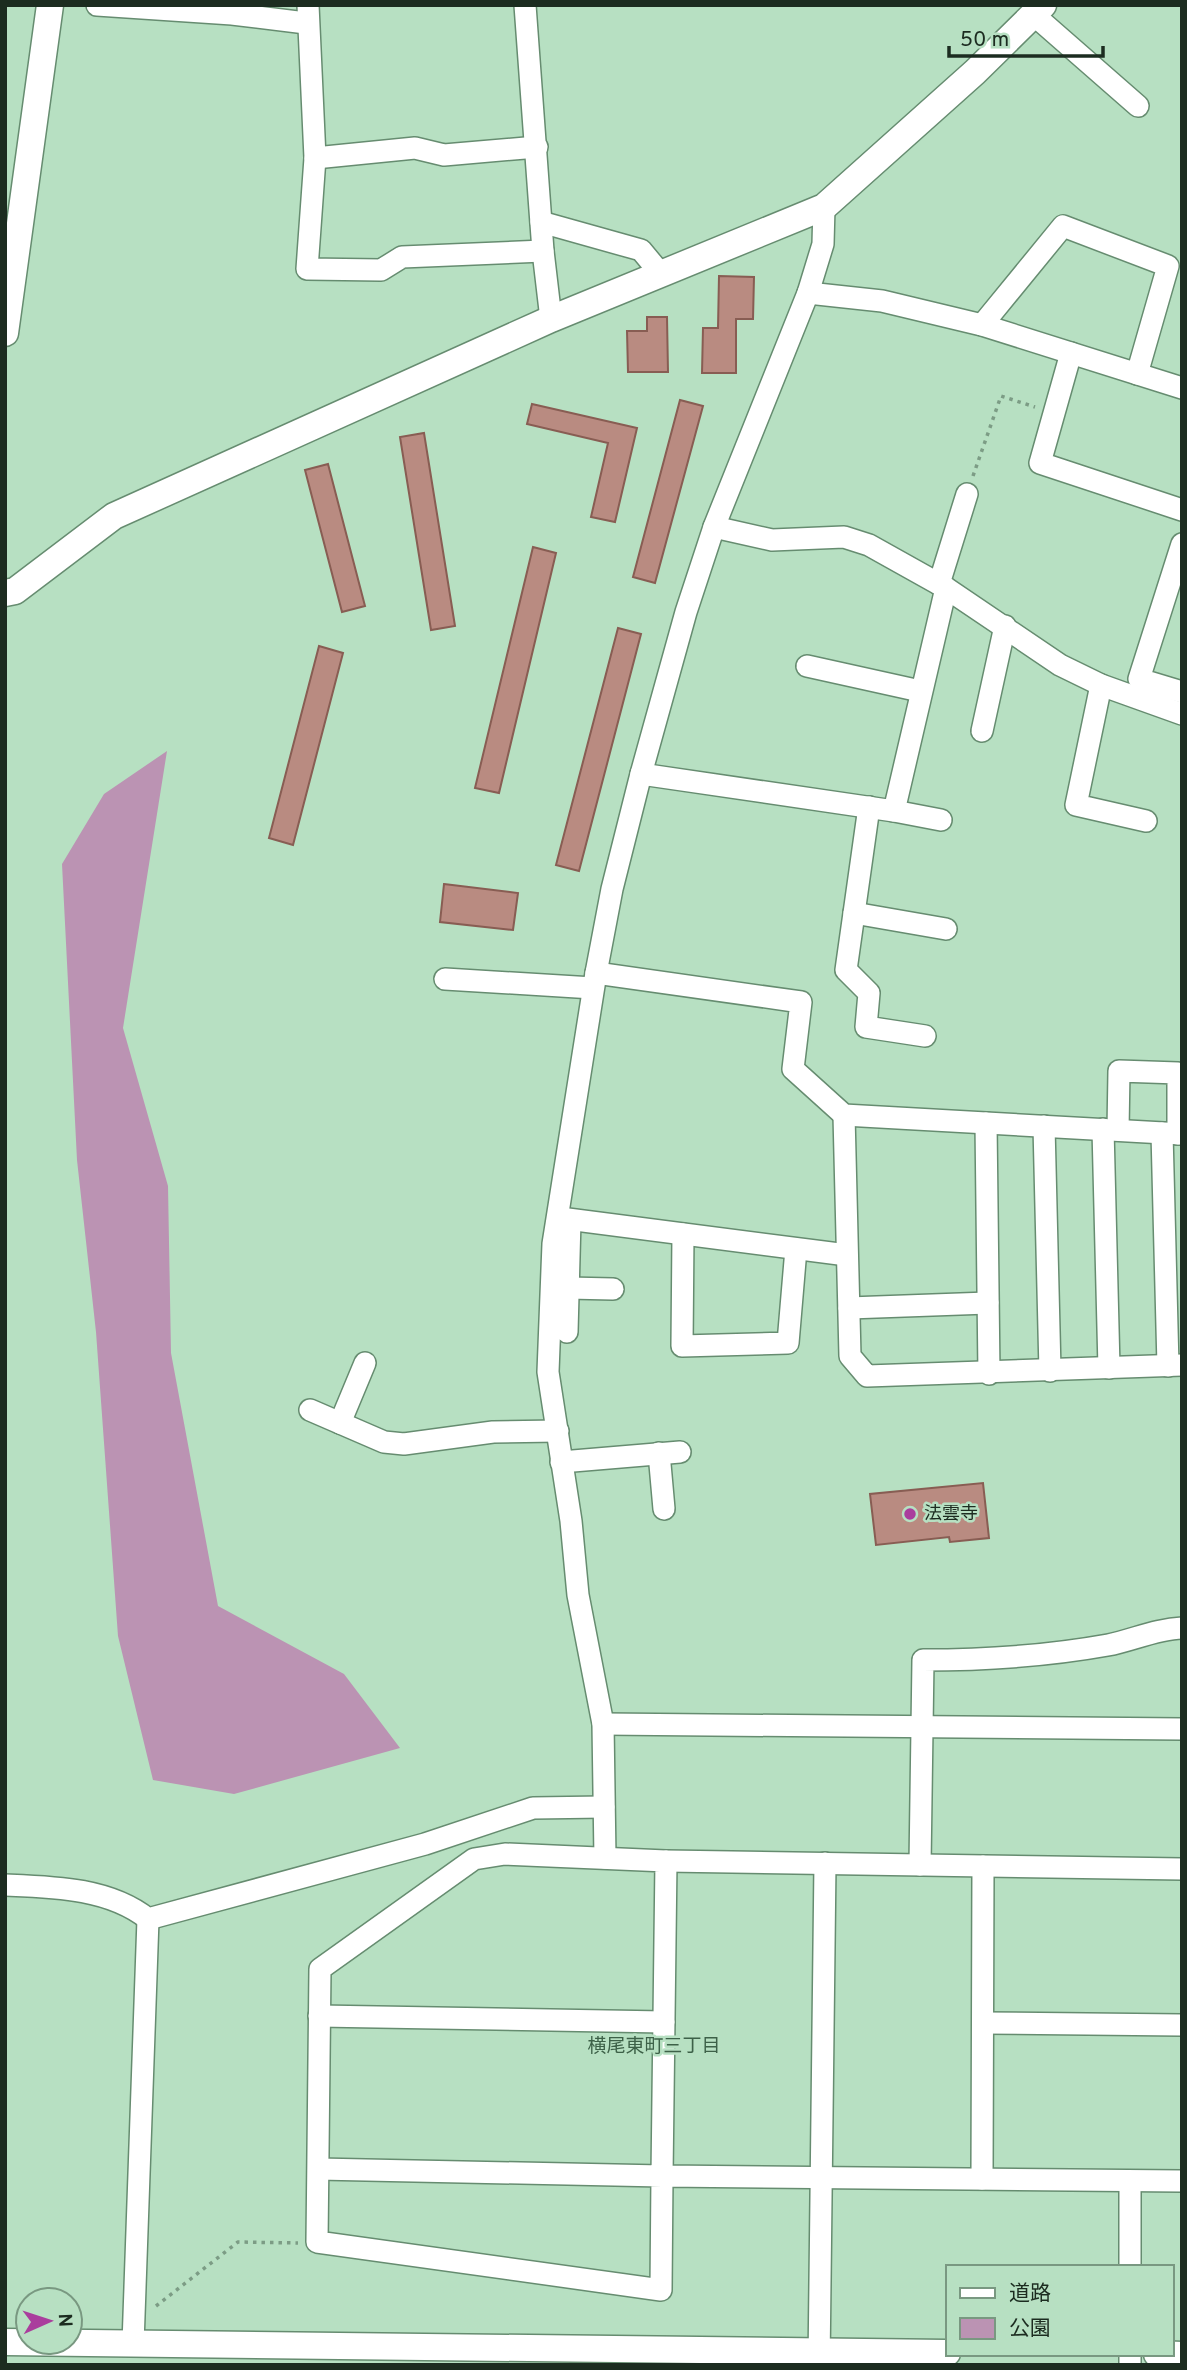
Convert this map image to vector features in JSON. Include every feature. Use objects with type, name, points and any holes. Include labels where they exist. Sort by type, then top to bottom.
[{"type":"street","points":[[5,333],[50,5]]},
{"type":"street","points":[[97,5],[232,14],[307,14],[315,158],[307,269],[381,270],[402,257],[543,251]]},
{"type":"street","points":[[525,5],[543,251],[551,318]]},
{"type":"street","points":[[5,593],[15,591],[114,516],[551,318],[824,207],[1035,9],[1138,106]]},
{"type":"street","points":[[315,158],[415,148],[443,155],[537,147]]},
{"type":"street","points":[[567,1332],[565,1219],[569,1126],[612,889],[686,612],[714,527],[808,293],[823,244],[824,207]]},
{"type":"street","points":[[541,222],[641,250],[661,274]]},
{"type":"street","points":[[982,325],[1063,226],[1168,266],[1137,374]]},
{"type":"street","points":[[808,293],[882,301],[982,325],[1182,388]]},
{"type":"street","points":[[1071,354],[1040,463],[1182,510]]},
{"type":"street","points":[[894,811],[943,586],[967,494]]},
{"type":"street","points":[[714,527],[772,540],[844,537],[869,545],[943,586],[1060,666],[1101,685],[1182,714]]},
{"type":"street","points":[[1182,544],[1139,680],[1182,692]]},
{"type":"street","points":[[982,732],[1005,626]]},
{"type":"street","points":[[807,666],[920,691]]},
{"type":"street","points":[[1101,685],[1076,805],[1146,821]]},
{"type":"street","points":[[641,774],[941,820]]},
{"type":"street","points":[[869,807],[846,970],[869,993],[866,1027],[925,1036]]},
{"type":"street","points":[[854,913],[946,929]]},
{"type":"street","points":[[445,979],[594,981],[800,1002],[793,1069],[845,1115],[1174,1134]]},
{"type":"street","points":[[845,1115],[850,1356],[867,1377],[989,1374],[1175,1365],[1174,1134],[1178,1073],[1119,1071],[1111,1130],[1109,1368]]},
{"type":"street","points":[[986,1123],[989,1374]]},
{"type":"street","points":[[1044,1126],[1050,1371]]},
{"type":"street","points":[[565,1219],[847,1255]]},
{"type":"street","points":[[565,1219],[550,1276],[548,1372],[578,1595],[603,1724],[605,1858]]},
{"type":"street","points":[[683,1234],[682,1346],[788,1343],[796,1249]]},
{"type":"street","points":[[568,1288],[613,1289]]},
{"type":"street","points":[[849,1308],[988,1303]]},
{"type":"street","points":[[340,1423],[365,1363]]},
{"type":"street","points":[[310,1410],[384,1442],[404,1444],[493,1432],[558,1431]]},
{"type":"street","points":[[561,1462],[669,1452],[664,1509]]},
{"type":"street","points":[[920,1865],[923,1660],[1049,1653],[1106,1645],[1157,1630],[1182,1628]]},
{"type":"street","points":[[603,1724],[1182,1729]]},
{"type":"street","points":[[148,1919],[425,1844],[533,1808],[604,1807]]},
{"type":"street","points":[[666,1861],[660,2290],[317,2242],[320,1969],[474,1859],[505,1854],[666,1861],[1182,1869]]},
{"type":"street","points":[[819,2358],[825,1863]]},
{"type":"street","points":[[982,2179],[984,1866]]},
{"type":"street","points":[[5,1885],[98,1894],[133,1907],[148,1919]]},
{"type":"street","points":[[133,2344],[148,1919]]},
{"type":"street","points":[[319,2016],[664,2022]]},
{"type":"street","points":[[983,2023],[1182,2025]]},
{"type":"street","points":[[318,2169],[662,2176],[1182,2181]]},
{"type":"street","points":[[1130,2181],[1130,2265]]},
{"type":"street","points":[[5,2342],[819,2358],[946,2353]]},
{"type":"path","points":[[967,494],[1001,396],[1054,412]]},
{"type":"path","points":[[167,2299],[238,2242],[317,2242]]},
{"type":"green space","points":[[167,751],[123,1028],[168,1186],[171,1353],[218,1606],[344,1674],[400,1748],[234,1794],[153,1780],[118,1636],[96,1332],[77,1160],[62,864],[104,794]]},
{"type":"building","points":[[719,276],[754,277],[753,319],[736,319],[736,373],[702,373],[703,328],[718,328]]},
{"type":"building","points":[[647,317],[667,317],[668,372],[628,372],[627,331],[647,331]]},
{"type":"building","points":[[680,400],[703,406],[655,583],[633,577]]},
{"type":"building","points":[[532,404],[637,428],[615,522],[591,517],[608,443],[527,424]]},
{"type":"building","points":[[424,433],[455,626],[431,630],[400,437]]},
{"type":"building","points":[[328,464],[365,606],[342,612],[305,470]]},
{"type":"building","points":[[533,547],[556,553],[499,793],[475,788]]},
{"type":"building","points":[[618,628],[641,634],[579,871],[556,865]]},
{"type":"building","points":[[319,646],[343,653],[293,845],[269,838]]},
{"type":"building","points":[[444,884],[518,893],[513,930],[440,922]]},
{"type":"building","points":[[983,1483],[989,1538],[950,1542],[949,1537],[876,1545],[870,1494]]},
{"type":"place","name":"法雲寺","points":[[910,1514]]},
{"type":"district","name":"横尾東町三丁目","points":[[654,2047]]}]
